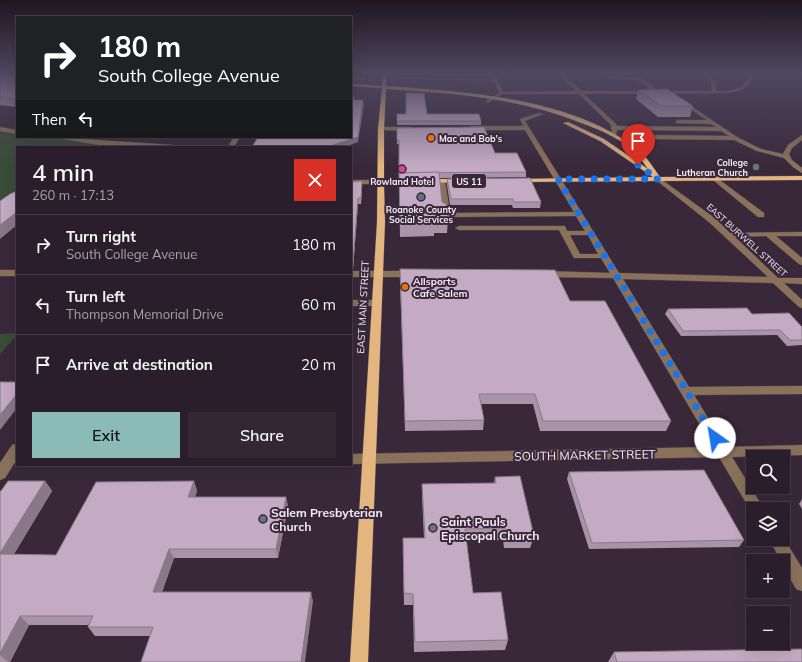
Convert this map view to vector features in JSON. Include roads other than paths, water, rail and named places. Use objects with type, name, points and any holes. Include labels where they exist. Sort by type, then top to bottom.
[{"type":"main road","name":"EAST MAIN STREET","points":[[359,662],[378,274],[383,104]]},
{"type":"main road","points":[[497,104],[526,110]]},
{"type":"main road","points":[[521,104],[545,109],[593,126],[614,136],[632,147],[644,159],[658,179]]},
{"type":"main road","points":[[533,112],[547,116]]},
{"type":"main road","points":[[560,120],[602,140],[658,179]]},
{"type":"main road","points":[[511,180],[802,178]]},
{"type":"main road","name":"US 11","points":[[381,182],[465,181]]},
{"type":"street","points":[[591,104],[612,122],[615,128],[614,136]]},
{"type":"street","points":[[686,104],[735,138],[758,150],[786,157]]},
{"type":"street","points":[[541,114],[522,120],[753,502]]},
{"type":"street","points":[[593,126],[603,122],[604,118],[601,114]]},
{"type":"street","points":[[612,122],[651,122]]},
{"type":"street","points":[[674,122],[713,122]]},
{"type":"street","points":[[465,128],[526,128]]},
{"type":"street","points":[[615,128],[722,129]]},
{"type":"street","points":[[0,129],[16,132]]},
{"type":"street","points":[[381,129],[420,129]]},
{"type":"street","points":[[640,129],[649,137],[735,138]]},
{"type":"street","points":[[802,137],[788,147],[786,152],[786,157],[790,163],[802,171]]},
{"type":"street","points":[[62,138],[99,143],[154,146]]},
{"type":"street","points":[[795,142],[802,144]]},
{"type":"street","name":"EAST BURWELL STREET","points":[[658,179],[713,221],[802,304]]},
{"type":"street","points":[[715,179],[761,215]]},
{"type":"street","points":[[442,181],[448,215],[579,214]]},
{"type":"street","points":[[352,182],[381,182]]},
{"type":"street","points":[[459,228],[562,228],[577,256],[604,256]]},
{"type":"street","points":[[565,233],[589,233]]},
{"type":"street","points":[[768,234],[802,262]]},
{"type":"street","points":[[728,235],[802,234]]},
{"type":"street","points":[[0,273],[16,273]]},
{"type":"street","points":[[352,274],[424,274]]},
{"type":"street","points":[[537,274],[802,281]]},
{"type":"street","points":[[352,303],[376,303]]},
{"type":"street","points":[[686,391],[802,390]]},
{"type":"street","name":"SOUTH MARKET STREET","points":[[352,459],[802,450]]},
{"type":"street","points":[[0,474],[11,455]]},
{"type":"street","points":[[780,546],[802,583]]},
{"type":"place","name":"Mac and Bob's","points":[[431,138]]},
{"type":"place","name":"College Lutheran Church","points":[[756,167]]},
{"type":"place","name":"Rowland Hotel","points":[[402,169]]},
{"type":"place","name":"Roanoke County Social Services","points":[[421,197]]},
{"type":"place","name":"Allsports Cafe Salem","points":[[405,287]]},
{"type":"place","name":"Salem Presbyterian Church","points":[[263,519]]},
{"type":"place","name":"Saint Pauls Episcopal Church","points":[[433,528]]}]
